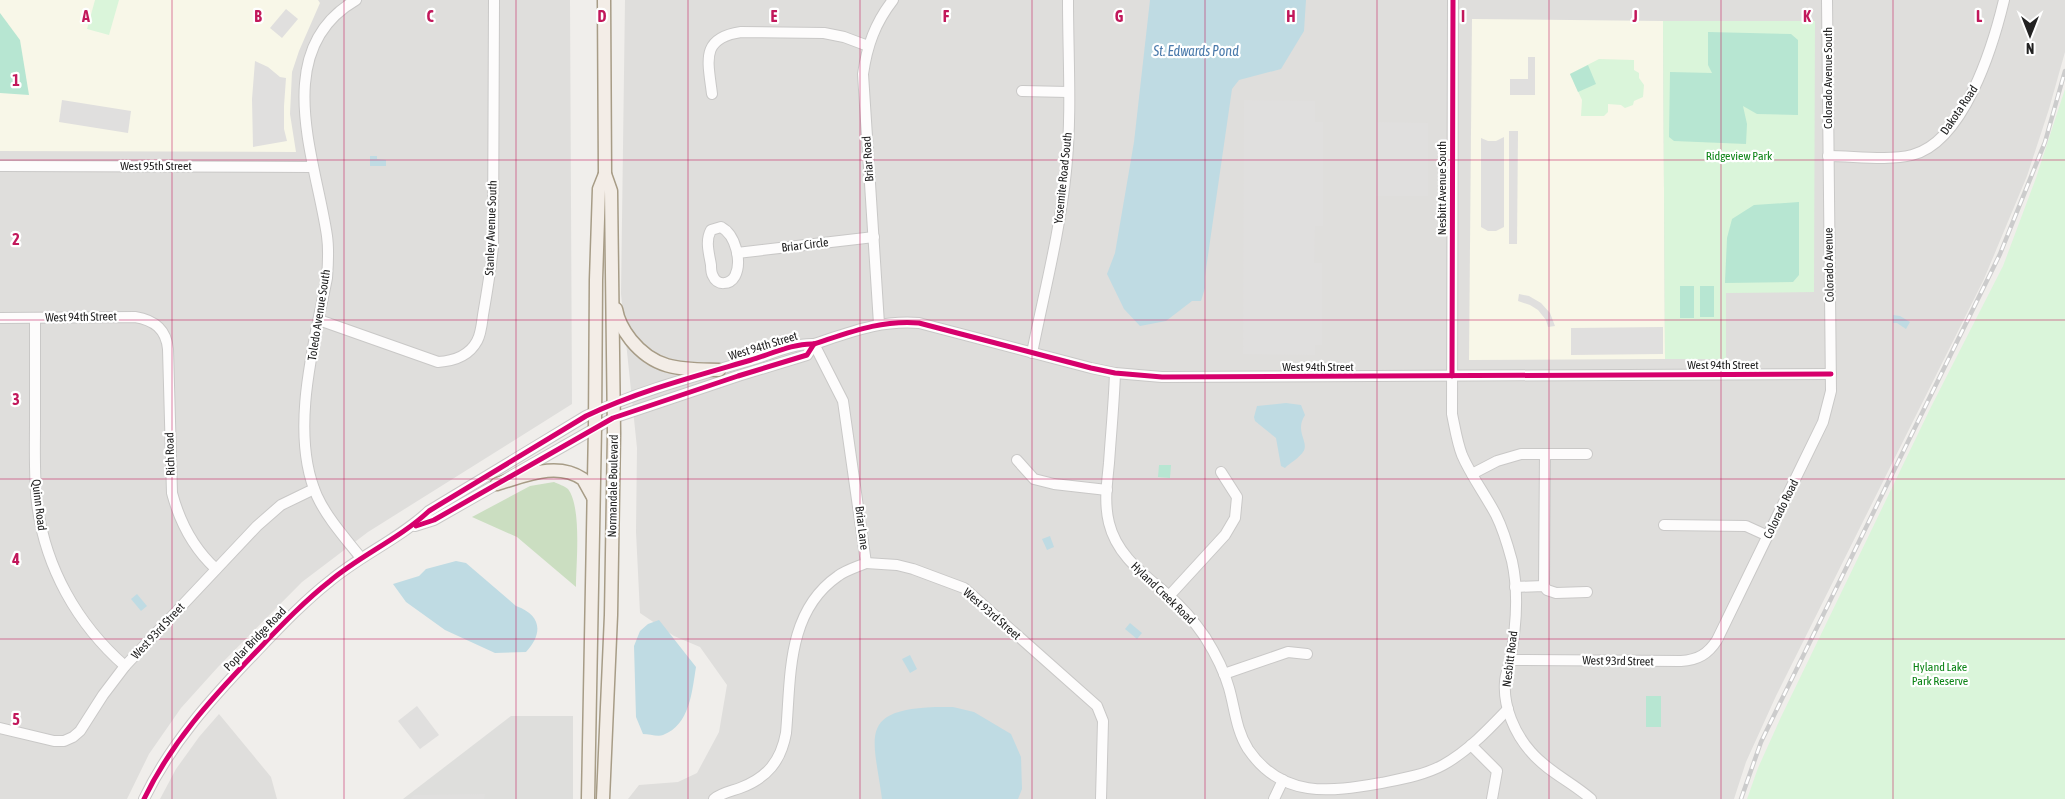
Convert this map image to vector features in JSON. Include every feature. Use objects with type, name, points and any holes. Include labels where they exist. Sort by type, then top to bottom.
[{"type":"main road","name":"Normandale Boulevard","points":[[603,799],[611,615],[613,418],[611,191],[605,174],[604,0]]},
{"type":"main road","name":"Normandale Boulevard","points":[[588,799],[599,189],[605,174]]},
{"type":"main road","points":[[612,288],[618,319],[633,342],[650,358],[661,364],[677,368],[720,375]]},
{"type":"main road","points":[[497,484],[535,472],[553,470],[583,479],[593,498]]},
{"type":"street","name":"Toledo Avenue South","points":[[356,0],[344,7],[322,31],[313,50],[304,94],[304,116],[328,244],[327,278],[309,379],[304,425],[306,465],[314,489],[327,513],[361,558]]},
{"type":"street","name":"Stanley Avenue South","points":[[319,320],[438,362],[450,362],[461,357],[477,341],[490,274],[493,246],[494,0]]},
{"type":"street","name":"Briar Road","points":[[879,324],[862,74],[868,46],[874,30],[893,0]]},
{"type":"street","name":"Yosemite Road South","points":[[1032,353],[1061,210],[1066,169],[1068,0]]},
{"type":"street","name":"Nesbitt Avenue South","points":[[1452,376],[1453,0]]},
{"type":"street","name":"Colorado Avenue South","points":[[1827,0],[1828,156]]},
{"type":"street","name":"Dakota Road","points":[[1828,156],[1900,157],[1924,151],[1934,145],[1961,111],[1977,84],[1992,47],[2004,0]]},
{"type":"street","points":[[712,94],[708,60],[709,51],[720,37],[728,34],[741,32],[824,34],[844,37],[868,46]]},
{"type":"street","points":[[1022,91],[1068,92]]},
{"type":"street","name":"Colorado Avenue","points":[[1828,156],[1831,374]]},
{"type":"street","name":"West 95th Street","points":[[0,166],[313,167]]},
{"type":"street","points":[[721,227],[727,230],[732,236],[737,253],[736,275],[734,278],[725,283],[716,280],[712,275],[708,242],[710,230],[721,227]]},
{"type":"street","name":"Briar Circle","points":[[737,253],[874,237]]},
{"type":"street","name":"West 94th Street","points":[[0,318],[135,317],[152,322],[160,328]]},
{"type":"street","name":"Quinn Road","points":[[35,318],[36,473],[37,502],[42,532],[62,587],[95,636],[125,666]]},
{"type":"street","name":"West 94th Street","points":[[720,375],[805,343],[814,344],[879,324],[900,322],[919,323],[1032,353],[1116,372],[1162,377],[1831,374]]},
{"type":"street","name":"Rich Road","points":[[160,328],[164,334],[168,349],[172,493],[177,512],[185,530],[196,547],[216,569]]},
{"type":"street","name":"Briar Lane","points":[[714,799],[760,779],[774,764],[784,746],[793,650],[802,618],[811,604],[838,575],[866,564],[843,401],[814,344]]},
{"type":"street","name":"Hyland Creek Road","points":[[1116,372],[1106,490],[1106,507],[1115,540],[1124,555],[1189,615],[1200,630],[1224,674],[1240,734],[1259,763],[1283,780],[1305,788],[1322,791],[1391,781],[1440,767],[1471,745],[1508,709]]},
{"type":"street","name":"Colorado Road","points":[[1717,640],[1823,422],[1828,407],[1831,374]]},
{"type":"street","name":"Poplar Bridge Road","points":[[413,526],[434,520],[613,418],[720,375]]},
{"type":"street","name":"Poplar Bridge Road","points":[[144,799],[176,742],[212,699],[301,606],[361,558],[413,526],[429,512],[595,412],[612,404],[720,375]]},
{"type":"street","name":"Nesbitt Road","points":[[1452,376],[1452,414],[1462,456],[1496,515],[1506,538],[1512,562],[1515,612],[1510,660],[1505,682],[1508,709],[1519,737],[1531,752],[1554,774],[1573,784],[1591,799]]},
{"type":"street","points":[[1472,474],[1507,457],[1521,454],[1586,454]]},
{"type":"street","points":[[1545,454],[1544,586],[1547,590],[1556,593],[1586,592]]},
{"type":"street","points":[[1017,460],[1034,479],[1054,484],[1106,490]]},
{"type":"street","points":[[1169,596],[1225,535],[1235,518],[1237,497],[1221,472]]},
{"type":"street","name":"West 93rd Street","points":[[0,728],[54,741],[64,741],[73,737],[80,731],[125,666],[268,515],[295,497],[314,489]]},
{"type":"street","points":[[1664,525],[1746,526],[1768,536]]},
{"type":"street","name":"West 93rd Street","points":[[866,564],[896,565],[913,569],[964,588],[1097,706],[1103,721],[1100,799]]},
{"type":"street","points":[[1515,587],[1544,586]]},
{"type":"street","name":"West 93rd Street","points":[[1510,660],[1687,661],[1703,656],[1712,649],[1717,640]]},
{"type":"street","points":[[1224,674],[1288,652],[1307,654]]},
{"type":"street","points":[[1471,745],[1497,771],[1492,799]]},
{"type":"street","points":[[1274,799],[1283,780]]},
{"type":"shaded area","points":[[0,0],[570,0],[572,404],[368,532],[302,582],[218,667],[181,708],[149,754],[127,799],[0,799]]},
{"type":"shaded area","points":[[0,0],[318,0],[320,3],[292,72],[290,114],[296,152],[0,151]]},
{"type":"shaded area","points":[[625,0],[2065,0],[2065,52],[2027,176],[1984,279],[1776,696],[1746,762],[1734,799],[628,799],[639,785],[678,782],[697,773],[719,732],[727,685],[700,647],[674,636],[640,613],[636,532],[637,448],[621,294]]},
{"type":"shaded area","points":[[286,9],[298,19],[282,38],[270,28]]},
{"type":"shaded area","points":[[1472,19],[1663,21],[1665,359],[1469,360]]},
{"type":"shaded area","points":[[1528,57],[1535,57],[1535,95],[1510,95],[1510,79],[1528,79]]},
{"type":"shaded area","points":[[255,61],[268,67],[280,77],[286,78],[284,129],[287,141],[253,147],[252,99]]},
{"type":"shaded area","points":[[62,100],[131,111],[128,133],[59,122]]},
{"type":"shaded area","points":[[1244,100],[1315,101],[1315,122],[1323,122],[1323,226],[1315,226],[1314,263],[1322,263],[1322,345],[1315,345],[1315,355],[1243,354]]},
{"type":"shaded area","points":[[1377,122],[1428,123],[1428,196],[1376,196]]},
{"type":"shaded area","points":[[1509,131],[1518,131],[1517,244],[1509,244]]},
{"type":"shaded area","points":[[1504,137],[1504,227],[1496,231],[1488,231],[1481,227],[1481,138],[1488,141],[1496,141]]},
{"type":"shaded area","points":[[1519,294],[1529,296],[1541,303],[1550,313],[1555,326],[1548,327],[1546,320],[1538,310],[1518,301]]},
{"type":"shaded area","points":[[1663,327],[1663,354],[1571,355],[1571,328]]},
{"type":"shaded area","points":[[417,706],[439,735],[420,749],[398,721]]},
{"type":"shaded area","points":[[219,714],[271,777],[277,799],[160,799],[176,769],[199,737]]},
{"type":"shaded area","points":[[511,716],[573,716],[573,799],[403,799]]},
{"type":"shaded area","points":[[485,794],[484,799],[409,799],[414,795]]},
{"type":"green space","points":[[95,0],[119,0],[109,35],[87,29]]},
{"type":"green space","points":[[0,13],[20,40],[29,95],[0,93]]},
{"type":"green space","name":"Ridgeview Park","points":[[1663,21],[1815,21],[1814,292],[1726,293],[1726,359],[1665,359]]},
{"type":"green space","points":[[1708,32],[1791,34],[1798,40],[1798,115],[1757,114],[1743,106],[1747,124],[1746,144],[1674,141],[1669,137],[1670,72],[1712,73],[1708,65]]},
{"type":"green space","points":[[1599,59],[1634,60],[1634,70],[1639,73],[1639,78],[1644,85],[1643,97],[1634,101],[1633,105],[1625,108],[1621,105],[1608,104],[1608,112],[1604,116],[1581,116],[1582,100],[1570,74]]},
{"type":"green space","points":[[1588,65],[1596,84],[1578,92],[1570,74]]},
{"type":"green space","name":"Hyland Lake Park Reserve","points":[[2065,89],[2065,799],[1747,799],[1758,768],[1781,717],[1931,407],[2003,266],[2036,178]]},
{"type":"green space","points":[[1799,202],[1799,275],[1793,282],[1725,283],[1727,238],[1732,219],[1754,205]]},
{"type":"green space","points":[[1680,286],[1694,286],[1694,318],[1680,318]]},
{"type":"green space","points":[[1700,286],[1714,286],[1714,317],[1700,317]]},
{"type":"green space","points":[[1159,465],[1171,465],[1170,478],[1158,477]]},
{"type":"green space","points":[[554,482],[568,489],[575,509],[577,522],[576,587],[517,537],[472,517],[530,486]]},
{"type":"green space","points":[[1646,696],[1661,696],[1661,727],[1646,727]]},
{"type":"water","name":"St. Edwards Pond","points":[[1150,0],[1306,0],[1304,31],[1281,69],[1239,80],[1232,89],[1205,276],[1205,288],[1201,301],[1192,301],[1166,321],[1140,326],[1124,309],[1107,274],[1115,253],[1134,142]]},
{"type":"water","points":[[370,156],[377,156],[377,159],[386,160],[386,166],[370,166]]},
{"type":"water","points":[[1893,315],[1900,316],[1910,322],[1906,329],[1897,323],[1893,323]]},
{"type":"water","points":[[1286,403],[1301,405],[1305,415],[1302,421],[1301,432],[1305,448],[1285,468],[1281,466],[1276,438],[1255,421],[1254,417],[1257,406]]},
{"type":"water","points":[[1050,536],[1054,547],[1047,550],[1042,539]]},
{"type":"water","points":[[456,561],[466,563],[516,606],[531,614],[537,626],[537,632],[532,645],[526,652],[495,653],[445,630],[406,602],[393,584],[419,576],[426,569]]},
{"type":"water","points":[[137,594],[147,606],[141,611],[131,599]]},
{"type":"water","points":[[659,620],[696,667],[691,696],[684,715],[679,724],[672,730],[659,736],[643,734],[636,717],[634,646],[640,631],[648,624]]},
{"type":"water","points":[[1130,623],[1142,633],[1137,639],[1125,629]]},
{"type":"water","points":[[910,655],[917,669],[910,673],[902,659]]},
{"type":"water","points":[[953,707],[974,712],[1011,734],[1021,757],[1022,789],[1018,799],[882,799],[876,759],[876,731],[882,721],[893,714],[910,709]]},
{"type":"railway","points":[[1741,799],[1761,742],[2000,254],[2045,142],[2065,71]]},
{"type":"cycle path","points":[[1452,376],[1453,0]]},
{"type":"cycle path","points":[[144,799],[179,740],[222,688],[310,598],[354,563],[405,530],[429,511],[586,416],[626,399],[782,349],[814,344],[878,325],[919,323],[1091,368],[1115,373],[1162,377],[1831,374]]},
{"type":"cycle path","points":[[416,526],[434,520],[613,418],[807,355],[814,344]]}]
